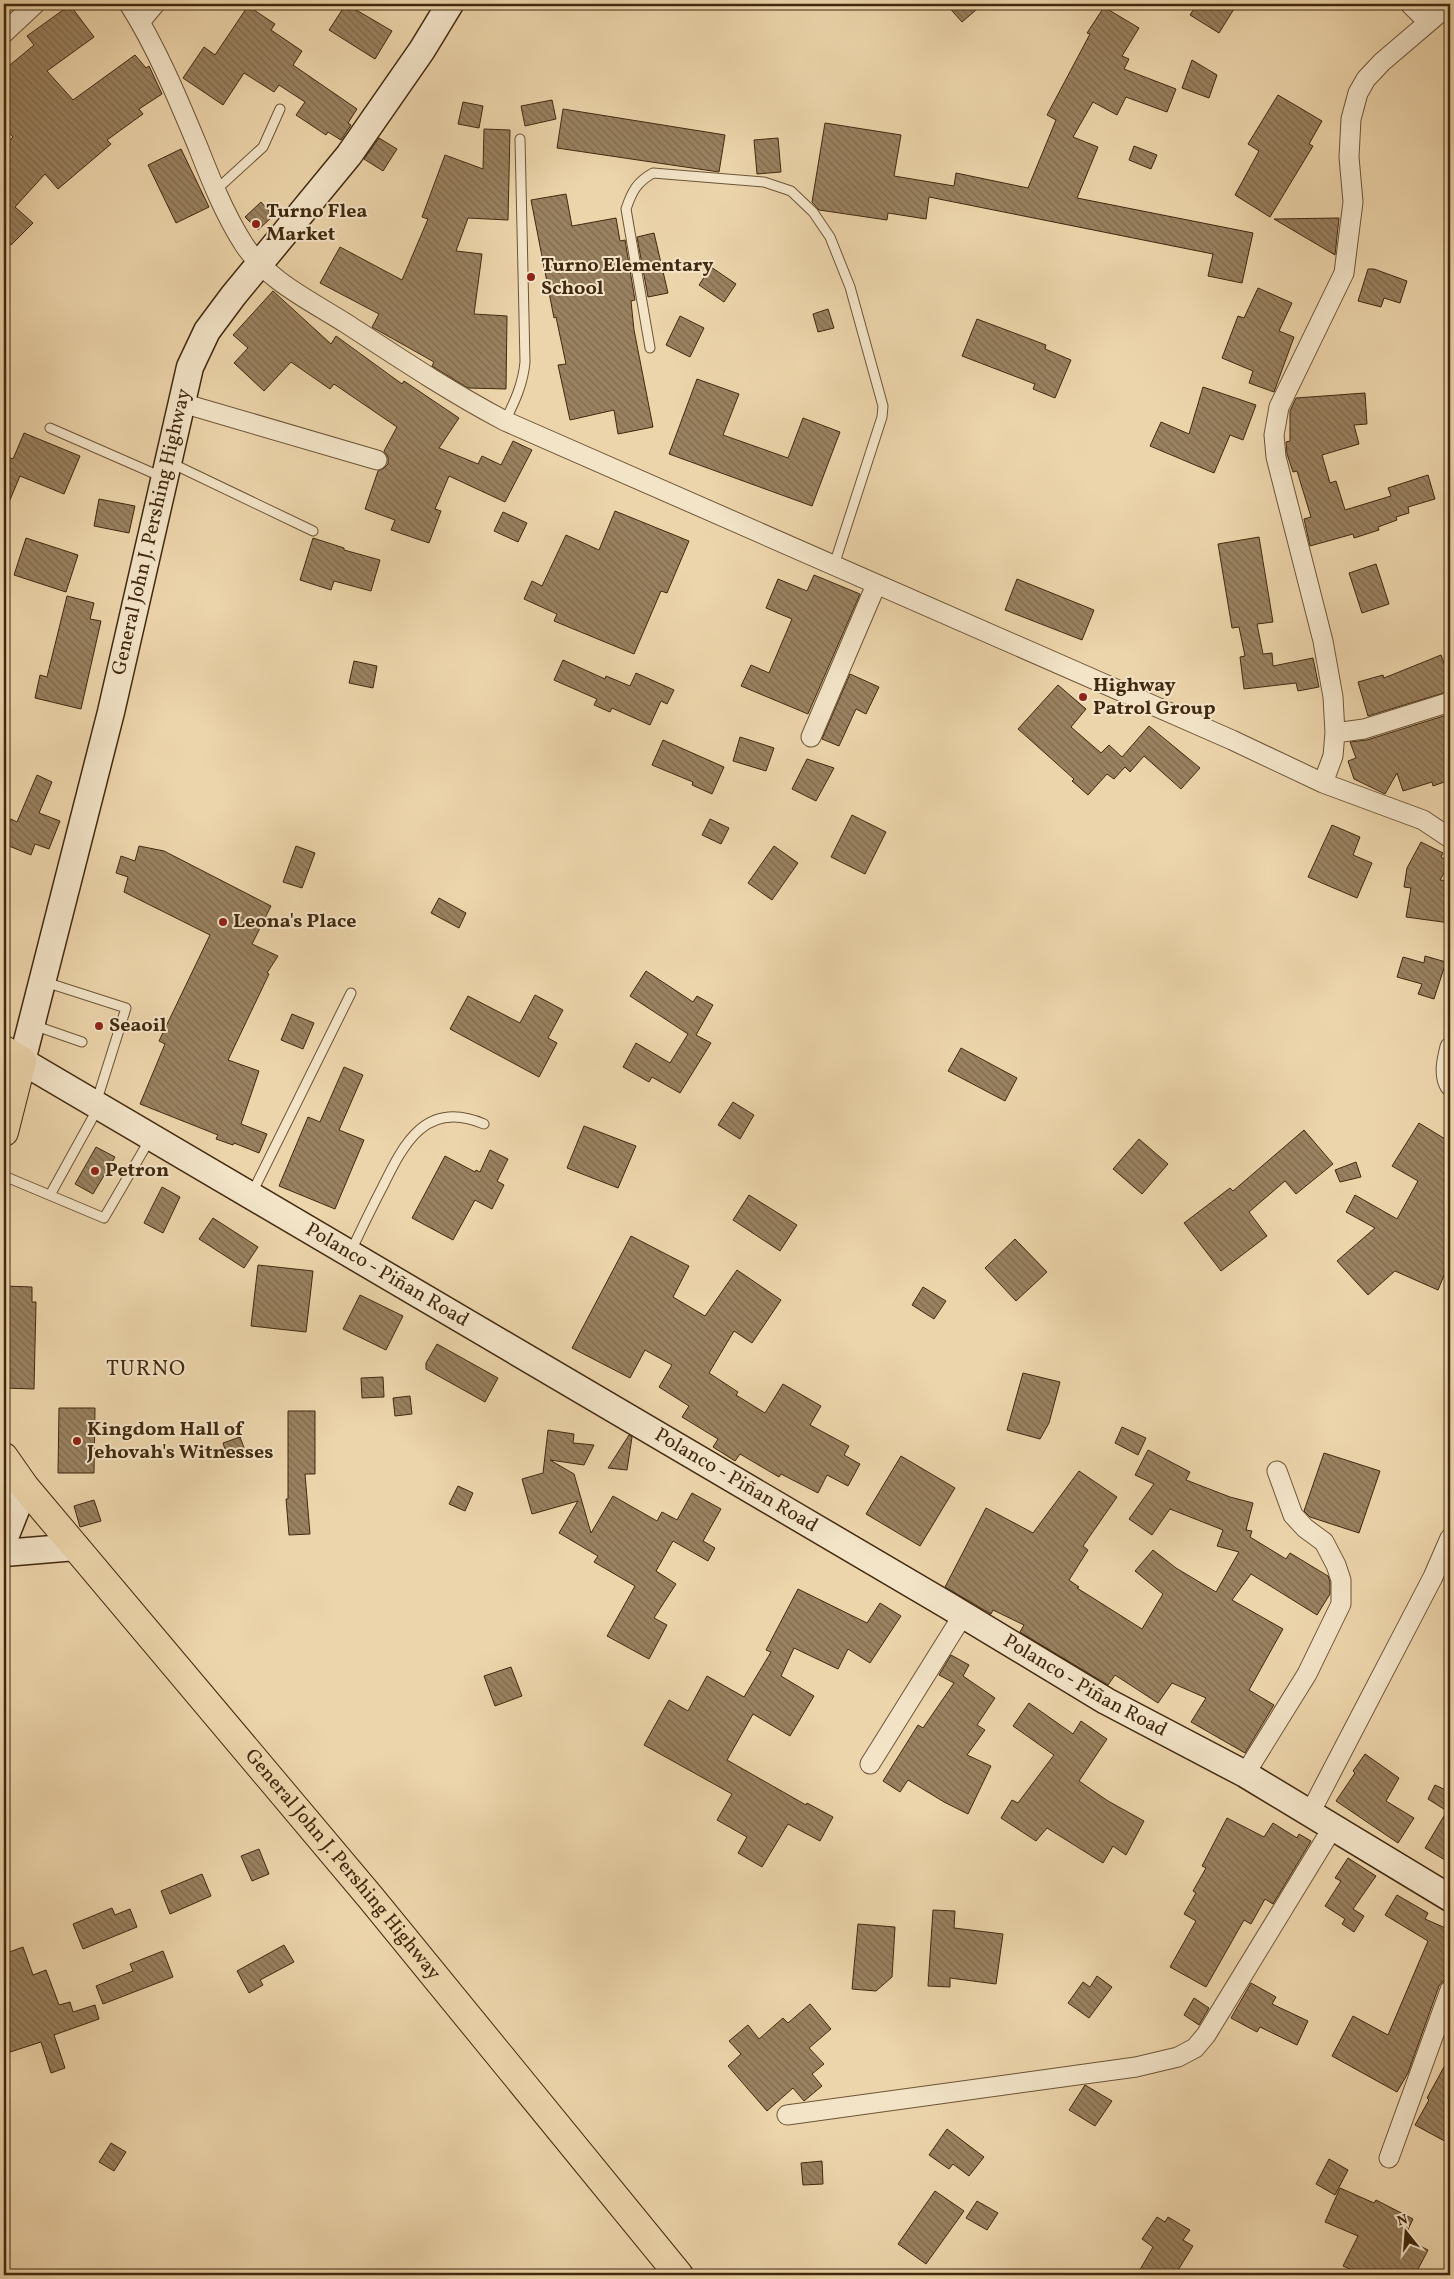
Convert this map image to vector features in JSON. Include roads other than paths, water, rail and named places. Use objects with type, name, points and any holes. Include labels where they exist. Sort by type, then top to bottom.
[{"type":"highway","name":"General John J. Pershing Highway","points":[[4,1132],[13,1055]]},
{"type":"highway","name":"General John J. Pershing Highway","points":[[4,1457],[25,1488],[377,1906],[679,2275]]},
{"type":"main road","name":"General John J. Pershing Highway","points":[[13,1055],[31,1024],[112,712],[190,367],[207,331],[258,264],[349,155],[422,50],[450,4]]},
{"type":"main road","name":"Polanco - Piñan Road","points":[[13,1055],[1106,1701],[1245,1774],[1450,1898]]},
{"type":"main road","points":[[4,1540],[25,1488]]},
{"type":"main road","points":[[4,1553],[76,1547]]},
{"type":"street","points":[[4,33],[35,4]]},
{"type":"street","points":[[129,4],[140,22],[190,128],[216,190],[243,243],[258,264],[296,291],[458,396],[505,421],[1232,740],[1323,783],[1423,820],[1450,838]]},
{"type":"street","points":[[140,22],[155,4]]},
{"type":"street","points":[[1410,4],[1428,22]]},
{"type":"street","points":[[1323,783],[1333,756],[1335,733],[1333,697],[1323,642],[1289,517],[1276,457],[1274,435],[1279,407],[1344,273],[1352,202],[1349,157],[1351,119],[1358,93],[1366,78],[1382,62],[1450,4]]},
{"type":"street","points":[[182,404],[377,460]]},
{"type":"street","points":[[811,737],[876,585]]},
{"type":"street","points":[[1335,733],[1364,729],[1450,702]]},
{"type":"street","points":[[1450,1046],[1446,1062],[1447,1081],[1450,1086]]},
{"type":"street","points":[[1245,1774],[1307,1674],[1341,1604],[1341,1580],[1336,1565],[1324,1542],[1304,1528],[1293,1515],[1286,1502],[1277,1471]]},
{"type":"street","points":[[1310,1813],[1433,1577],[1450,1538]]},
{"type":"street","points":[[870,1764],[963,1615]]},
{"type":"street","points":[[787,2115],[980,2090],[1136,2067],[1178,2057],[1195,2048],[1206,2035],[1333,1827]]},
{"type":"street","points":[[1388,2158],[1450,1990]]},
{"type":"lane","points":[[216,190],[263,147],[280,109]]},
{"type":"lane","points":[[505,421],[518,395],[525,362],[520,139]]},
{"type":"lane","points":[[650,348],[626,208],[632,190],[641,180],[653,173],[764,182],[791,191],[812,212],[830,237],[850,287],[883,406],[882,417],[834,565]]},
{"type":"lane","points":[[50,428],[167,470],[313,531]]},
{"type":"lane","points":[[42,982],[126,1008],[108,1050],[97,1105],[50,1195]]},
{"type":"lane","points":[[250,1195],[351,993]]},
{"type":"lane","points":[[31,1024],[82,1042]]},
{"type":"lane","points":[[350,1254],[398,1155],[412,1134],[431,1121],[451,1116],[471,1119],[484,1124]]},
{"type":"lane","points":[[4,1176],[104,1218],[152,1137]]},
{"type":"place","name":"Turno Flea Market","points":[[256,224]]},
{"type":"place","name":"Turno Elementary School","points":[[531,277]]},
{"type":"place","name":"Highway Patrol Group","points":[[1083,697]]},
{"type":"place","name":"Leona's Place","points":[[223,922]]},
{"type":"place","name":"Seaoil","points":[[99,1026]]},
{"type":"place","name":"Petron","points":[[95,1171]]},
{"type":"place","name":"Kingdom Hall of Jehovah's Witnesses","points":[[77,1441]]},
{"type":"district","name":"TURNO","points":[[146,1369]]}]
